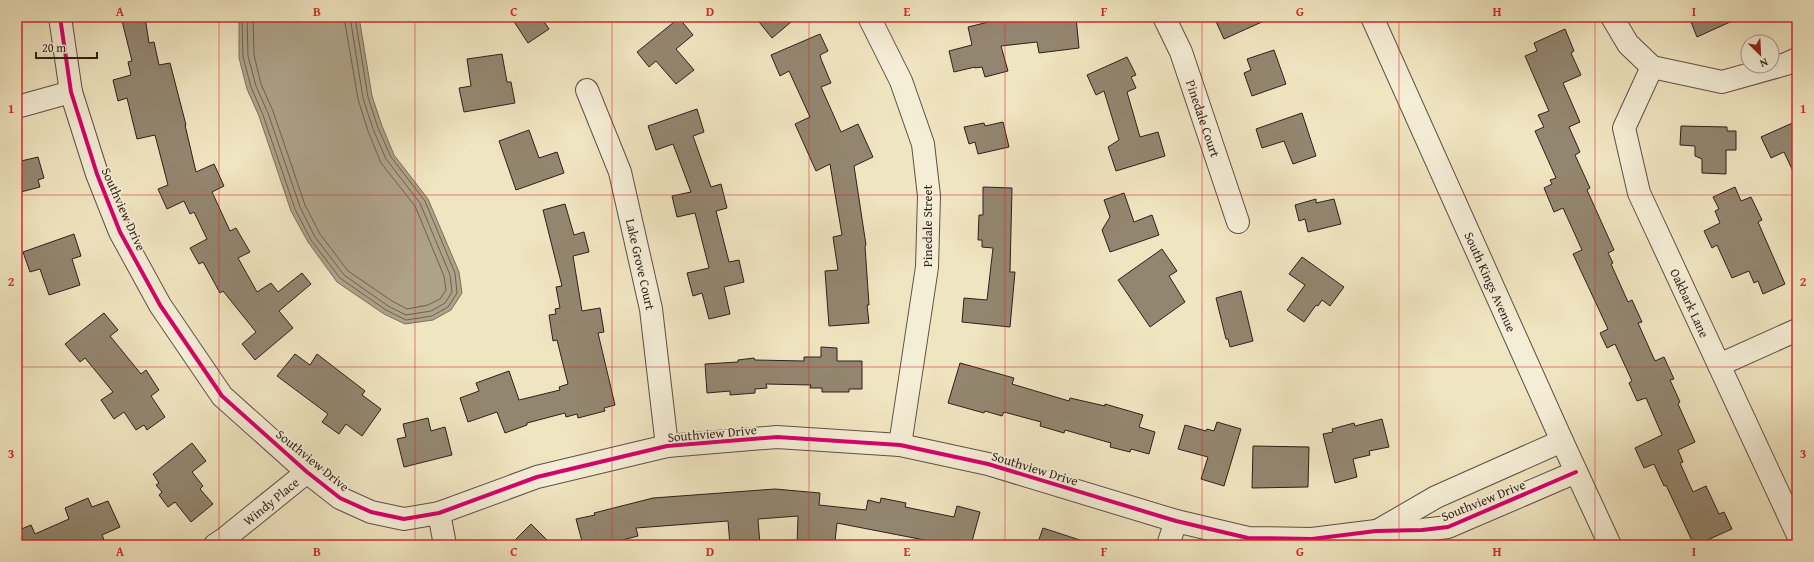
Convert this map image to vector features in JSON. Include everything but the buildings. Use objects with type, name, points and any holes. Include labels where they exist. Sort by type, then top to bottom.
[{"type":"street","name":"Southview Drive","points":[[60,17],[71,92],[97,174],[120,232],[160,305],[222,396],[307,472],[340,498],[372,512],[404,519],[439,513],[537,477],[667,446],[777,437],[900,445],[988,464],[1176,521],[1248,538],[1312,539],[1376,532],[1448,527],[1576,472]]},
{"type":"street","name":"Pinedale Street","points":[[870,17],[902,80],[920,137],[929,196],[928,267],[900,445]]},
{"type":"street","name":"Pinedale Court","points":[[1164,17],[1181,52],[1238,222]]},
{"type":"street","name":"South Kings Avenue","points":[[1372,17],[1610,545]]},
{"type":"street","points":[[1612,17],[1628,44],[1652,67],[1722,82],[1786,64],[1797,59]]},
{"type":"street","name":"Oakbark Lane","points":[[1652,67],[1624,128],[1639,193],[1797,533]]},
{"type":"street","name":"Lake Grove Court","points":[[587,90],[620,172],[651,309],[667,446]]},
{"type":"street","points":[[17,107],[71,92]]},
{"type":"street","points":[[1719,365],[1797,330]]},
{"type":"street","name":"Southview Drive","points":[[1376,532],[1436,497],[1562,440]]},
{"type":"street","name":"Windy Place","points":[[215,545],[307,472]]},
{"type":"street","points":[[439,513],[445,545]]},
{"type":"street","points":[[1168,545],[1176,521]]},
{"type":"water","points":[[239,17],[359,17],[372,96],[382,126],[394,155],[428,199],[459,272],[462,293],[451,310],[433,320],[405,324],[384,314],[337,282],[308,242],[291,211],[259,116],[247,89],[239,58]]},
{"type":"cycle path","points":[[60,17],[71,92],[97,174],[120,232],[160,305],[222,396],[307,472],[340,498],[371,512],[404,519],[439,513],[537,477],[667,446],[777,437],[900,445],[988,464],[1176,521],[1248,538],[1312,539],[1376,531],[1422,530],[1448,527],[1576,472]]}]
